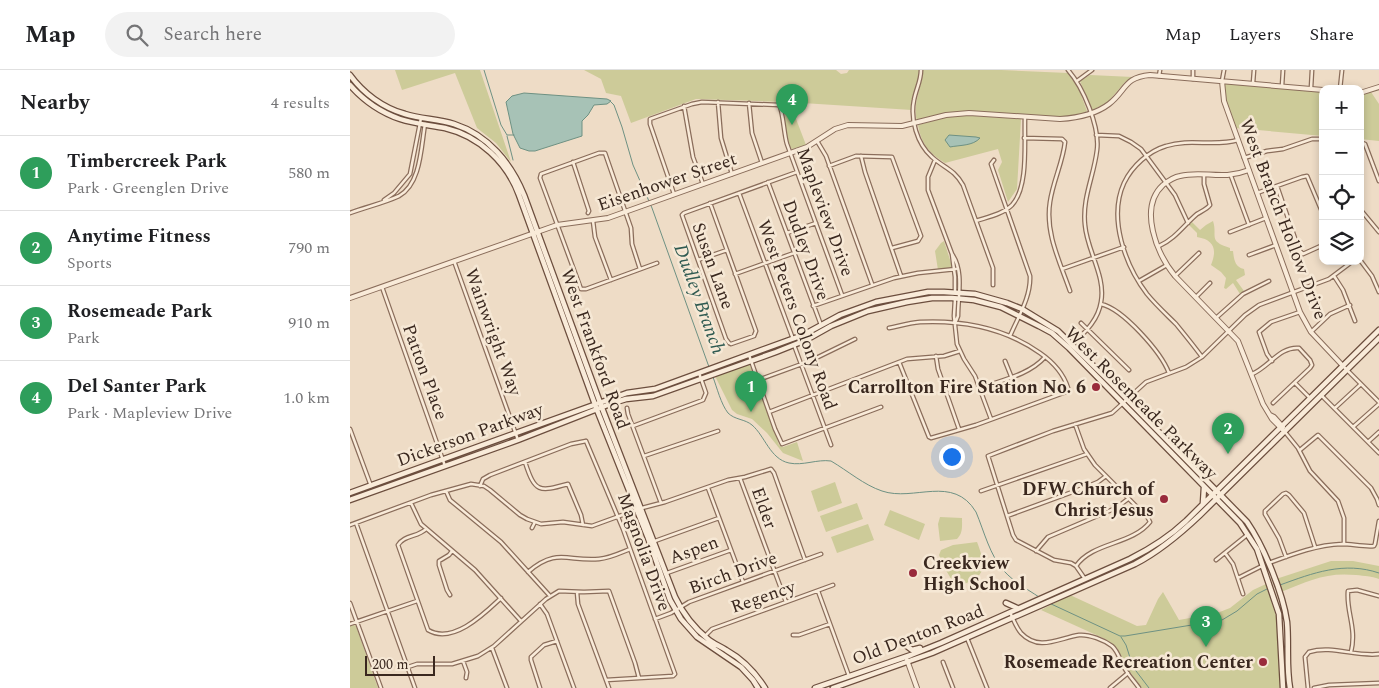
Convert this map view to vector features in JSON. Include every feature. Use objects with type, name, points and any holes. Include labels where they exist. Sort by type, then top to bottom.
[{"type":"main road","name":"West Frankford Road","points":[[350,75],[360,87],[377,101],[398,112],[457,125],[473,132],[493,146],[514,172],[598,406],[639,509],[654,541],[672,592],[688,619],[704,636],[742,661],[758,677],[765,688]]},
{"type":"main road","name":"West Frankford Road","points":[[350,85],[366,100],[384,112],[406,121],[450,129],[467,136],[491,152],[512,178],[535,232]]},
{"type":"main road","name":"West Rosemeade Parkway","points":[[598,406],[627,393],[654,389],[792,339],[840,315],[876,302],[928,292],[957,292],[996,300],[1022,309],[1047,323],[1097,369],[1156,437],[1204,485],[1215,492]]},
{"type":"main road","name":"West Rosemeade Parkway","points":[[598,406],[626,399],[653,396],[794,345],[838,323],[868,311],[915,300],[957,298],[993,305],[1019,315],[1071,346],[1093,373],[1160,432],[1209,482],[1215,492]]},
{"type":"main road","name":"Old Denton Road","points":[[1172,536],[1224,482],[1379,330]]},
{"type":"main road","name":"Old Denton Road","points":[[818,688],[849,676],[907,659],[967,638],[1059,597],[1172,536],[1219,496],[1379,338]]},
{"type":"main road","points":[[1093,373],[1097,369]]},
{"type":"main road","name":"Dickerson Parkway","points":[[350,493],[516,433],[598,406]]},
{"type":"main road","name":"Dickerson Parkway","points":[[350,500],[518,440],[598,406]]},
{"type":"main road","points":[[1156,437],[1160,432]]},
{"type":"main road","points":[[1182,463],[1186,458]]},
{"type":"main road","points":[[1209,482],[1217,484],[1224,482]]},
{"type":"main road","points":[[1203,503],[1204,485]]},
{"type":"main road","points":[[1215,492],[1247,522],[1260,543],[1269,563],[1286,618],[1290,688]]},
{"type":"main road","points":[[1219,496],[1255,544],[1263,565],[1280,618],[1283,688]]},
{"type":"main road","name":"West Frankford Road","points":[[639,509],[667,594],[675,610],[686,626],[700,640],[741,667],[758,688]]},
{"type":"main road","points":[[1263,565],[1269,563]]},
{"type":"main road","name":"Old Denton Road","points":[[833,688],[907,659],[1052,594],[1086,582]]},
{"type":"main road","points":[[1006,602],[1013,607],[1019,608]]},
{"type":"main road","points":[[904,644],[912,650],[929,648]]},
{"type":"street","points":[[921,70],[920,82],[914,101],[915,123],[921,143],[936,160],[950,169],[959,179],[994,268],[993,285]]},
{"type":"street","points":[[1068,70],[1077,81],[1090,113],[1096,135],[1097,150],[1087,189],[1084,213],[1087,238],[1101,280],[1102,291],[1101,304],[1096,317],[1071,346]]},
{"type":"street","points":[[1077,81],[1092,70]]},
{"type":"street","points":[[1159,76],[1160,70]]},
{"type":"street","points":[[1193,70],[1193,79]]},
{"type":"street","name":"West Branch Hollow Drive","points":[[1224,70],[1222,81],[1224,101],[1300,312],[1311,332],[1342,366]]},
{"type":"street","points":[[1252,84],[1254,70]]},
{"type":"street","points":[[1282,86],[1283,70]]},
{"type":"street","points":[[1310,89],[1312,70]]},
{"type":"street","points":[[1340,85],[1342,70]]},
{"type":"street","name":"Eisenhower Street","points":[[350,298],[566,222],[594,221],[626,212],[790,153],[817,141],[835,129],[848,125],[895,126],[946,115],[964,114],[1008,118],[1014,116],[1064,119],[1090,113],[1110,103],[1130,81],[1142,76],[1319,90]]},
{"type":"street","points":[[1364,92],[1379,87]]},
{"type":"street","points":[[674,195],[650,124],[650,119],[684,106],[698,102],[749,103],[752,132],[762,163]]},
{"type":"street","points":[[718,102],[721,138],[732,174]]},
{"type":"street","name":"Mapleview Drive","points":[[749,103],[777,105],[782,108],[783,127],[790,153],[842,295]]},
{"type":"street","points":[[684,106],[694,157],[703,184]]},
{"type":"street","points":[[976,221],[1007,209],[1016,200],[1022,184],[1025,162],[1025,117]]},
{"type":"street","points":[[350,213],[400,195],[409,188],[416,176],[424,118]]},
{"type":"street","points":[[383,201],[410,174],[423,124]]},
{"type":"street","points":[[1096,135],[1112,135],[1137,145],[1167,182],[1178,199],[1188,223]]},
{"type":"street","points":[[1024,138],[1062,139],[1065,142],[1050,200],[1049,213],[1051,236],[1070,291]]},
{"type":"street","points":[[1244,158],[1267,150],[1283,150],[1312,139],[1319,139]]},
{"type":"street","points":[[1202,357],[1184,334],[1152,300],[1139,281],[1124,247],[1117,219],[1120,195],[1128,176],[1147,156],[1166,146],[1177,143],[1222,144],[1238,140]]},
{"type":"street","points":[[817,141],[824,152],[872,284]]},
{"type":"street","points":[[1364,144],[1379,181]]},
{"type":"street","points":[[640,270],[632,244],[626,212],[605,153],[601,152],[541,174],[540,178],[581,289],[586,289],[640,270],[657,263]]},
{"type":"street","points":[[829,166],[861,156],[892,157],[921,236],[918,241],[892,248]]},
{"type":"street","points":[[861,156],[901,276]]},
{"type":"street","points":[[936,160],[928,177],[928,190],[956,269],[958,316],[956,337],[960,351],[973,371],[991,419]]},
{"type":"street","points":[[994,160],[991,164],[1030,276],[1029,292],[1010,336]]},
{"type":"street","points":[[573,162],[588,214]]},
{"type":"street","points":[[1249,170],[1231,176],[1180,176],[1167,182],[1157,192],[1151,207],[1151,222],[1158,246],[1167,265],[1175,276],[1229,331],[1241,346],[1261,400],[1270,415],[1274,417],[1300,450],[1310,471],[1338,501],[1344,518],[1344,544]]},
{"type":"street","name":"Susan Lane","points":[[735,274],[756,331],[754,336],[732,344],[727,342],[682,215],[797,172]]},
{"type":"street","points":[[410,174],[416,176]]},
{"type":"street","points":[[1158,246],[1172,239],[1210,204],[1204,184],[1204,176]]},
{"type":"street","points":[[1231,176],[1249,224]]},
{"type":"street","points":[[1257,193],[1302,176],[1307,176],[1319,204]]},
{"type":"street","name":"Dudley Drive","points":[[768,182],[821,325]]},
{"type":"street","points":[[1277,186],[1301,253],[1310,252],[1319,247]]},
{"type":"street","points":[[396,190],[400,195]]},
{"type":"street","name":"West Peters Colony Road","points":[[739,193],[831,445]]},
{"type":"street","points":[[710,204],[735,274],[794,253]]},
{"type":"street","points":[[1364,215],[1379,232]]},
{"type":"street","points":[[1230,232],[1266,218]]},
{"type":"street","points":[[594,221],[597,244],[611,280]]},
{"type":"street","points":[[787,234],[816,223]]},
{"type":"street","points":[[1249,256],[1276,245]]},
{"type":"street","points":[[1062,269],[1124,247]]},
{"type":"street","points":[[697,260],[727,250]]},
{"type":"street","points":[[1175,276],[1199,253]]},
{"type":"street","name":"Wainwright Way","points":[[454,261],[518,440]]},
{"type":"street","points":[[1139,281],[1167,265]]},
{"type":"street","points":[[1086,582],[1079,568],[1071,563],[1054,560],[1016,540],[988,456],[1075,424],[1108,415],[1146,382],[1186,367],[1202,357],[1245,315],[1259,305],[1334,276],[1348,265]]},
{"type":"street","points":[[1364,265],[1372,276],[1379,292]]},
{"type":"street","points":[[813,306],[872,284],[901,276],[956,269]]},
{"type":"street","points":[[1334,276],[1344,290],[1355,322]]},
{"type":"street","points":[[1216,318],[1243,294],[1269,281]]},
{"type":"street","points":[[1196,297],[1210,283]]},
{"type":"street","name":"Patton Place","points":[[382,287],[445,466]]},
{"type":"street","points":[[1101,304],[1118,312],[1154,349],[1163,360],[1169,373]]},
{"type":"street","points":[[1311,332],[1330,314],[1350,305]]},
{"type":"street","points":[[1272,361],[1267,354],[1259,332],[1271,322],[1300,312]]},
{"type":"street","points":[[889,328],[917,322],[956,323],[983,327],[1010,336],[1046,357],[1058,368],[1068,388],[1066,392],[934,438],[929,437],[899,362]]},
{"type":"street","points":[[1081,323],[1129,370]]},
{"type":"street","points":[[758,380],[856,340]]},
{"type":"street","points":[[1252,374],[1262,370],[1283,352],[1297,348],[1310,360],[1312,365],[1273,403]]},
{"type":"street","points":[[769,412],[899,362],[912,358],[944,356],[960,351]]},
{"type":"street","points":[[749,355],[782,444],[881,407]]},
{"type":"street","points":[[936,356],[938,369],[959,428]]},
{"type":"street","points":[[980,388],[1030,370],[1046,357]]},
{"type":"street","points":[[1006,361],[1011,376]]},
{"type":"street","points":[[1342,366],[1379,403],[1353,427]]},
{"type":"street","points":[[633,426],[700,402],[705,398],[706,393],[700,373]]},
{"type":"street","points":[[1295,383],[1310,398]]},
{"type":"street","points":[[1335,408],[1361,384]]},
{"type":"street","points":[[1322,396],[1379,453]]},
{"type":"street","points":[[627,408],[661,503]]},
{"type":"street","points":[[1075,424],[1087,454],[1149,520],[1149,524],[1129,536],[1086,555],[1076,566]]},
{"type":"street","points":[[350,429],[372,492]]},
{"type":"street","points":[[644,456],[718,431]]},
{"type":"street","points":[[1368,442],[1379,432]]},
{"type":"street","points":[[1300,450],[1318,435],[1371,488],[1379,505]]},
{"type":"street","points":[[480,486],[485,477],[571,444],[586,441],[588,437]]},
{"type":"street","name":"Magnolia Drive","points":[[586,441],[618,517],[675,674]]},
{"type":"street","points":[[981,491],[1087,454]]},
{"type":"street","points":[[525,462],[532,481],[541,488],[551,489],[568,484],[583,525]]},
{"type":"street","points":[[350,525],[411,502],[471,484],[490,490],[520,514],[535,522],[547,524],[563,522],[583,525],[599,524],[639,509],[771,469],[805,560]]},
{"type":"street","points":[[1007,516],[1086,487],[1106,476]]},
{"type":"street","name":"Elder","points":[[740,478],[786,602]]},
{"type":"street","points":[[708,487],[743,582]]},
{"type":"street","points":[[446,491],[450,500],[500,542],[550,596]]},
{"type":"street","points":[[1286,557],[1279,538],[1265,514],[1265,510],[1283,494],[1286,493],[1296,502],[1307,518],[1315,547]]},
{"type":"street","points":[[1036,551],[1048,536],[1116,508],[1128,498]]},
{"type":"street","points":[[411,502],[419,520],[426,528],[475,570],[521,621]]},
{"type":"street","points":[[654,541],[719,518]]},
{"type":"street","points":[[532,528],[535,522]]},
{"type":"street","points":[[1269,563],[1315,547],[1344,544],[1374,546],[1379,522]]},
{"type":"street","points":[[356,523],[415,688]]},
{"type":"street","points":[[426,528],[420,533],[404,539],[398,545],[430,632],[441,633],[459,630],[472,624],[501,598]]},
{"type":"street","points":[[1216,560],[1248,534]]},
{"type":"street","points":[[528,572],[540,562],[551,558],[562,556],[600,559],[630,549]]},
{"type":"street","name":"Aspen","points":[[665,573],[731,550]]},
{"type":"street","points":[[450,595],[439,561],[452,551]]},
{"type":"street","points":[[1225,553],[1230,558],[1243,594]]},
{"type":"street","name":"Birch Drive","points":[[655,619],[689,602],[821,554]]},
{"type":"street","points":[[1238,578],[1250,570],[1263,565]]},
{"type":"street","name":"Regency","points":[[700,640],[712,628],[833,586]]},
{"type":"street","points":[[408,667],[417,664],[452,664],[478,656],[492,648],[540,604],[561,590],[577,592],[610,590],[639,678]]},
{"type":"street","points":[[1351,652],[1353,630],[1347,596],[1348,591],[1357,590],[1379,596]]},
{"type":"street","points":[[818,591],[852,682]]},
{"type":"street","points":[[577,592],[578,604],[609,688]]},
{"type":"street","points":[[350,624],[417,601]]},
{"type":"street","points":[[350,603],[380,688]]},
{"type":"street","points":[[540,604],[547,614],[574,688]]},
{"type":"street","points":[[1010,612],[1020,632],[1040,642],[1052,643],[1081,635],[1089,636],[1111,645],[1117,651],[1128,673],[1140,688]]},
{"type":"street","points":[[793,635],[799,635],[830,624]]},
{"type":"street","points":[[967,638],[987,688]]},
{"type":"street","points":[[540,688],[531,657],[544,645],[557,641]]},
{"type":"street","points":[[492,648],[507,688]]},
{"type":"street","points":[[1308,688],[1305,670],[1306,654],[1312,651],[1340,650],[1364,655],[1379,654]]},
{"type":"street","points":[[907,659],[917,688]]},
{"type":"street","points":[[463,661],[467,672],[466,678]]},
{"type":"street","points":[[943,662],[952,688]]},
{"type":"street","points":[[1110,688],[1128,673]]},
{"type":"street","points":[[606,680],[679,675]]},
{"type":"street","points":[[1314,688],[1329,685],[1379,683]]},
{"type":"shaded area","points":[[395,70],[480,70],[511,162],[496,143],[477,128],[455,73],[402,90]]},
{"type":"shaded area","points":[[584,70],[836,70],[841,74],[847,73],[849,70],[919,70],[912,110],[787,102],[793,111],[806,145],[793,149],[790,148],[786,132],[784,102],[696,99],[631,123],[621,96],[606,93],[601,79]]},
{"type":"shaded area","points":[[923,70],[1001,70],[1068,73],[1078,87],[1087,111],[1063,117],[955,112],[917,121],[916,102]]},
{"type":"shaded area","points":[[1090,75],[1133,77],[1125,82],[1107,103],[1092,110],[1080,81]]},
{"type":"shaded area","points":[[1225,83],[1319,92],[1319,136],[1235,128],[1225,100]]},
{"type":"shaded area","points":[[1371,92],[1379,104],[1379,141],[1364,139],[1364,93]]},
{"type":"shaded area","points":[[524,93],[607,99],[611,101],[607,104],[594,105],[582,121],[582,136],[535,151],[529,151],[520,148],[513,134],[506,102],[512,96]]},
{"type":"shaded area","points":[[951,116],[1021,119],[1017,189],[1008,202],[998,170],[1002,162],[998,149],[945,163],[927,148],[921,138],[918,125]]},
{"type":"shaded area","points":[[949,135],[980,138],[970,144],[950,147],[945,140]]},
{"type":"shaded area","points":[[1213,221],[1216,240],[1218,243],[1230,248],[1230,251],[1233,251],[1237,265],[1244,269],[1245,275],[1236,280],[1244,291],[1240,294],[1233,283],[1226,289],[1224,288],[1226,278],[1211,265],[1214,255],[1213,246],[1203,238],[1197,237],[1197,233],[1189,225],[1192,222],[1200,230]]},
{"type":"shaded area","points":[[944,241],[952,266],[938,270],[935,251]]},
{"type":"shaded area","points":[[749,363],[779,445],[783,447],[797,442],[803,461],[783,453],[767,433],[752,419],[737,414],[732,410],[715,376]]},
{"type":"shaded area","points":[[835,482],[842,503],[818,512],[811,491]]},
{"type":"shaded area","points":[[857,503],[863,519],[826,532],[820,516]]},
{"type":"shaded area","points":[[890,510],[925,524],[919,540],[884,525]]},
{"type":"shaded area","points":[[940,517],[962,518],[961,532],[957,539],[940,541],[938,524]]},
{"type":"shaded area","points":[[868,524],[874,540],[837,553],[831,537]]},
{"type":"shaded area","points":[[977,542],[983,566],[982,572],[973,580],[956,587],[939,555],[941,550],[953,545]]},
{"type":"shaded area","points":[[1331,561],[1353,561],[1379,566],[1379,579],[1345,574],[1326,576],[1281,592],[1276,579]]},
{"type":"shaded area","points":[[1266,584],[1277,619],[1280,688],[1142,688],[1127,668],[1117,648],[1105,639],[1041,610],[1070,595],[1137,626],[1146,625],[1163,592],[1179,620],[1217,613],[1230,608],[1253,590]]},
{"type":"shaded area","points":[[350,626],[356,626],[378,688],[350,688]]},
{"type":"waterway","name":"Dudley Branch","points":[[484,70],[501,125],[507,135],[514,135]]},
{"type":"waterway","name":"Dudley Branch","points":[[610,101],[614,105],[633,165],[652,208],[709,367]]},
{"type":"waterway","points":[[507,136],[513,160]]},
{"type":"waterway","name":"Dudley Branch","points":[[713,377],[721,401],[728,413],[752,425],[772,452],[782,461],[794,464],[831,461],[862,482],[882,491],[894,494],[932,491],[945,492],[956,494],[967,501],[976,512],[991,551],[999,565],[1012,579],[1039,597]]},
{"type":"waterway","name":"Dudley Branch","points":[[1280,585],[1304,576],[1341,568],[1353,568],[1379,573]]},
{"type":"waterway","name":"Dudley Branch","points":[[1049,603],[1120,636],[1125,636],[1222,620],[1237,611],[1257,594],[1267,589]]},
{"type":"waterway","points":[[1121,637],[1126,645],[1133,667],[1149,688]]},
{"type":"place","name":"Del Santer Park","points":[[792,125]]},
{"type":"place","name":"Carrollton Fire Station No. 6","points":[[1096,387]]},
{"type":"place","name":"Timbercreek Park","points":[[751,412]]},
{"type":"place","name":"Anytime Fitness","points":[[1228,454]]},
{"type":"place","name":"DFW Church of Christ Jesus","points":[[1164,499]]},
{"type":"place","name":"Creekview High School","points":[[913,573]]},
{"type":"place","name":"Rosemeade Park","points":[[1206,647]]},
{"type":"place","name":"Rosemeade Recreation Center","points":[[1263,662]]}]
